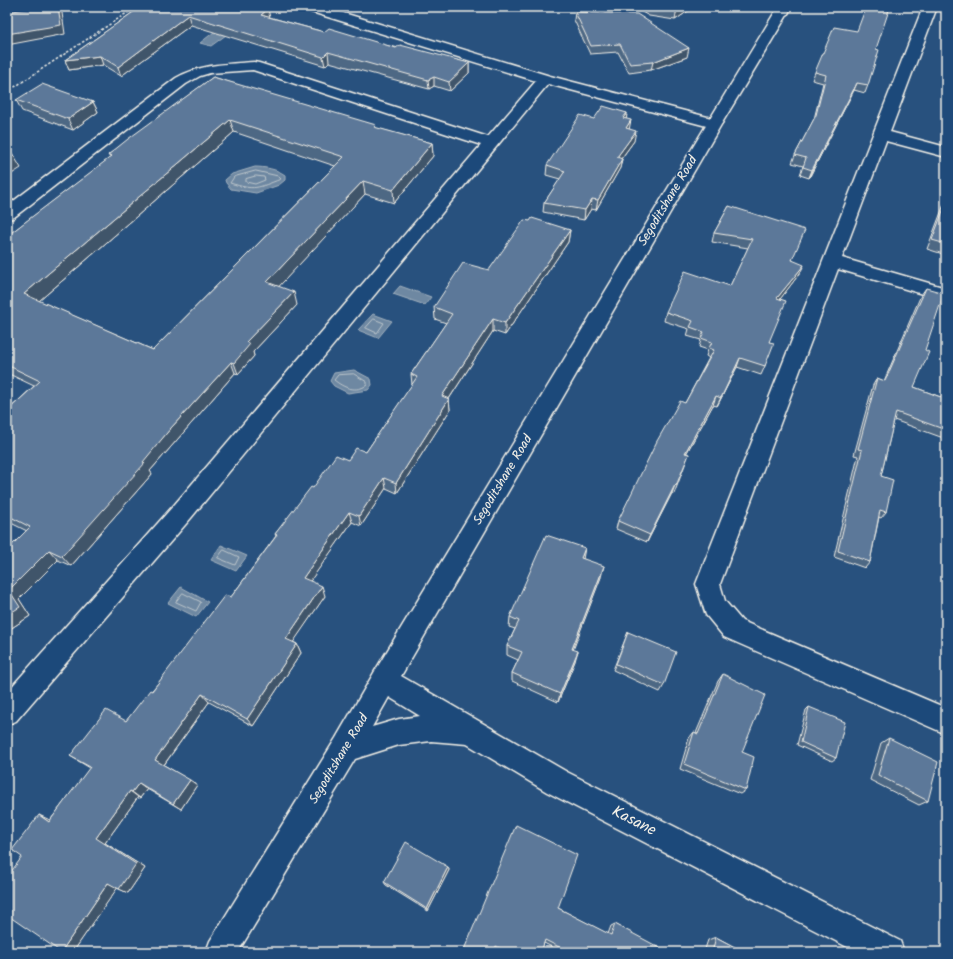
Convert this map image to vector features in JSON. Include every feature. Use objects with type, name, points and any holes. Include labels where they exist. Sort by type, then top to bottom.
[{"type":"street","points":[[310,7],[545,79],[714,123]]},
{"type":"street","name":"Segoditshane Road","points":[[222,952],[346,748],[384,680],[784,7]]},
{"type":"street","points":[[930,7],[708,584],[715,607],[733,628],[946,721]]},
{"type":"street","points":[[7,214],[181,81],[195,73],[209,69],[254,66],[492,143]]},
{"type":"street","points":[[7,712],[188,505],[545,79]]},
{"type":"street","points":[[882,135],[946,152]]},
{"type":"street","points":[[832,261],[946,295]]},
{"type":"street","name":"Kasane","points":[[384,680],[557,782],[889,952]]},
{"type":"street","points":[[346,748],[399,732],[431,728],[471,731]]},
{"type":"path","points":[[7,92],[136,7]]},
{"type":"water","points":[[214,32],[226,35],[211,46],[200,43]]},
{"type":"water","points":[[255,167],[278,171],[285,175],[285,180],[279,185],[256,193],[231,189],[226,183],[225,180],[232,174]]},
{"type":"water","points":[[400,286],[431,297],[425,305],[393,294]]},
{"type":"water","points":[[373,314],[392,321],[378,338],[358,330]]},
{"type":"water","points":[[354,370],[371,379],[372,385],[368,390],[348,393],[334,386],[330,381],[334,373]]},
{"type":"water","points":[[221,545],[247,556],[236,571],[211,560]]},
{"type":"water","points":[[181,587],[208,602],[196,617],[168,603]]},
{"type":"building","points":[[37,7],[58,7],[61,25],[7,34],[7,12]]},
{"type":"building","points":[[142,7],[259,7],[268,9],[261,15],[324,32],[329,28],[396,48],[400,45],[469,63],[449,82],[434,77],[428,80],[328,52],[323,57],[188,15],[118,67],[100,56],[65,60]]},
{"type":"building","points":[[866,7],[890,7],[876,49],[879,50],[868,85],[857,83],[812,170],[803,167],[806,158],[795,155],[816,115],[826,75],[815,72],[834,27],[857,31]]},
{"type":"building","points":[[575,12],[637,14],[689,48],[653,62],[630,64],[620,44],[591,46]]},
{"type":"building","points":[[213,77],[376,125],[374,127],[432,143],[393,190],[363,181],[267,282],[294,292],[246,342],[250,344],[234,363],[231,362],[171,428],[143,462],[145,463],[62,556],[49,550],[9,590],[20,607],[7,615],[7,550],[30,527],[7,515],[7,411],[40,381],[7,365],[7,236],[112,156],[108,155]],"holes":[[[230,120],[344,157],[153,350],[24,294]]]},
{"type":"building","points":[[42,84],[93,102],[68,119],[16,100]]},
{"type":"building","points":[[603,106],[627,113],[623,118],[631,120],[626,128],[636,131],[617,157],[622,159],[598,200],[592,199],[585,210],[544,203],[565,171],[547,165],[580,115],[594,119]]},
{"type":"building","points":[[7,150],[12,153],[7,156]]},
{"type":"building","points":[[946,203],[946,244],[932,240]]},
{"type":"building","points":[[729,206],[805,230],[792,260],[804,265],[777,298],[786,301],[769,342],[774,343],[765,366],[740,358],[721,398],[716,396],[685,453],[689,454],[676,486],[675,485],[650,535],[618,521],[657,441],[680,401],[685,403],[714,350],[709,348],[712,342],[701,338],[704,332],[690,327],[693,321],[666,312],[685,271],[730,286],[752,239],[714,233]]},
{"type":"building","points":[[532,218],[570,230],[505,323],[493,319],[442,396],[449,399],[396,483],[384,478],[359,516],[349,512],[303,578],[322,586],[286,639],[297,644],[247,719],[202,694],[155,760],[190,780],[173,804],[139,783],[132,792],[130,791],[96,838],[136,864],[119,889],[108,883],[61,952],[7,915],[7,877],[22,857],[12,850],[39,815],[49,822],[90,767],[70,756],[106,710],[126,721],[150,690],[152,691],[225,595],[231,597],[277,535],[275,534],[311,487],[313,488],[336,455],[348,460],[356,448],[366,452],[417,377],[411,374],[452,314],[434,307],[463,263],[489,270],[524,220],[530,221]]},
{"type":"building","points":[[926,288],[944,293],[925,350],[929,352],[914,387],[946,399],[946,430],[896,412],[881,476],[893,480],[886,512],[880,510],[870,562],[838,551],[862,450],[858,449],[877,378],[885,381]]},
{"type":"building","points":[[546,535],[585,548],[581,558],[604,566],[572,649],[578,651],[560,694],[512,673],[522,652],[507,646],[519,621],[510,617]]},
{"type":"building","points":[[628,632],[676,652],[664,685],[616,664]]},
{"type":"building","points":[[723,674],[765,695],[742,752],[754,757],[746,790],[684,764],[694,732],[698,734]]},
{"type":"building","points":[[809,707],[845,722],[836,758],[801,742]]},
{"type":"building","points":[[889,738],[938,762],[928,801],[878,775]]},
{"type":"building","points":[[516,825],[577,855],[558,908],[611,935],[615,924],[664,950],[663,952],[569,952],[545,940],[541,952],[507,952],[496,946],[494,952],[463,952]]},
{"type":"building","points":[[406,842],[448,867],[427,909],[384,882]]},
{"type":"building","points":[[716,937],[744,952],[712,952]]}]
